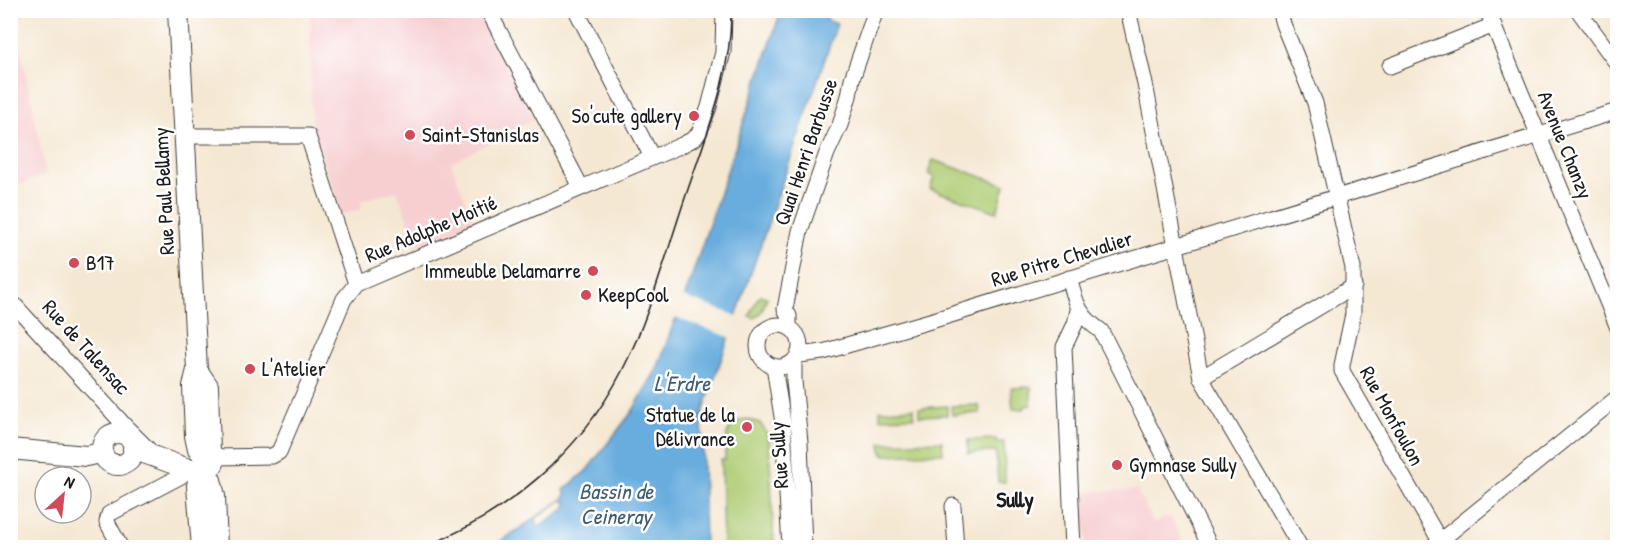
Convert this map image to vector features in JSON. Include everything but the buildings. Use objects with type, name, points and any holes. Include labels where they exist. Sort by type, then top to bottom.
[{"type":"main road","name":"Rue Paul Bellamy","points":[[178,10],[197,370],[193,386],[195,436],[215,496],[217,548]]},
{"type":"main road","points":[[127,444],[110,463],[102,453],[104,441],[110,435],[118,434],[127,444],[205,463]]},
{"type":"main road","name":"Rue de Talensac","points":[[127,444],[158,458],[205,463]]},
{"type":"main road","points":[[10,449],[86,456],[102,453]]},
{"type":"main road","name":"Rue Paul Bellamy","points":[[202,548],[197,486],[205,463]]},
{"type":"street","points":[[488,10],[581,187]]},
{"type":"street","points":[[576,10],[652,158]]},
{"type":"street","name":"Rue Adolphe Moitié","points":[[205,463],[233,463],[248,457],[272,456],[279,452],[344,299],[356,284],[693,139],[700,131],[719,74],[725,30],[724,10]]},
{"type":"street","name":"Quai Henri Barbusse","points":[[789,326],[789,316],[785,309],[800,231],[827,153],[840,125],[852,79],[876,10]]},
{"type":"street","points":[[1128,10],[1145,84],[1201,378],[1301,548]]},
{"type":"street","name":"Rue Monfoulon","points":[[1279,10],[1315,103],[1353,268],[1353,314],[1342,370],[1435,544]]},
{"type":"street","name":"Avenue Chanzy","points":[[1488,10],[1617,328]]},
{"type":"street","points":[[1578,10],[1617,64]]},
{"type":"street","points":[[1390,66],[1494,25]]},
{"type":"street","name":"Rue Pitre Chevalier","points":[[796,358],[835,349],[1617,111]]},
{"type":"street","points":[[184,136],[308,136],[356,284]]},
{"type":"street","points":[[1069,278],[1078,310],[1089,323],[1101,331],[1211,548]]},
{"type":"street","points":[[1201,378],[1354,286]]},
{"type":"street","name":"Rue de Talensac","points":[[10,300],[127,444]]},
{"type":"street","name":"Quai Henri Barbusse","points":[[771,326],[778,312],[785,309]]},
{"type":"street","points":[[1073,548],[1064,347],[1075,324],[1078,310]]},
{"type":"street","points":[[780,324],[789,326],[800,340],[801,348],[796,358],[787,366],[774,366],[764,360],[758,348],[761,334],[771,326],[780,324]]},
{"type":"street","name":"Rue Sully","points":[[796,358],[794,381],[800,442],[804,548]]},
{"type":"street","name":"Rue Sully","points":[[774,366],[783,423],[790,548]]},
{"type":"street","points":[[1435,544],[1617,398]]},
{"type":"street","points":[[121,548],[107,522],[109,514],[205,463]]},
{"type":"street","points":[[953,506],[956,548]]},
{"type":"shaded area","points":[[10,11],[26,11],[16,25],[46,174],[20,185],[17,178],[11,181]]},
{"type":"shaded area","name":"Saint-Stanislas","points":[[309,11],[477,11],[534,119],[451,163],[474,223],[418,247],[397,191],[360,201],[362,209],[341,215],[312,126]]},
{"type":"shaded area","points":[[1137,490],[1154,523],[1170,516],[1186,547],[1086,547],[1083,492]]},
{"type":"green space","points":[[933,160],[1005,185],[997,212],[930,189],[934,177],[928,174]]},
{"type":"green space","points":[[761,296],[767,297],[765,303],[761,313],[753,318],[750,316],[757,299]]},
{"type":"green space","points":[[1031,387],[1031,405],[1025,406],[1024,409],[1013,409],[1011,388]]},
{"type":"green space","points":[[979,405],[980,413],[952,415],[951,406]]},
{"type":"green space","points":[[947,406],[947,415],[919,416],[919,408]]},
{"type":"green space","points":[[914,408],[914,417],[880,418],[880,410]]},
{"type":"green space","points":[[746,419],[760,423],[769,437],[774,547],[723,547],[721,460],[725,460],[727,434],[733,424]]},
{"type":"green space","points":[[996,439],[996,442],[1004,442],[1005,482],[998,482],[996,452],[968,453],[968,440]]},
{"type":"green space","points":[[942,441],[943,453],[884,455],[882,453],[881,443]]},
{"type":"water","name":"L'Erdre","points":[[781,11],[829,11],[826,20],[837,24],[702,415],[705,547],[491,548],[552,507],[536,518],[537,525],[541,525],[566,508],[567,502],[561,500],[566,495],[564,490],[587,470],[632,412],[657,369],[675,320],[677,320]]},
{"type":"pier","points":[[681,296],[738,316],[732,338],[673,317]]},
{"type":"tram line","points":[[421,548],[483,518],[538,478],[585,429],[605,401],[641,329],[709,127],[727,58],[731,10]]},
{"type":"place","name":"So'cute gallery","points":[[694,116]]},
{"type":"place","name":"Saint-Stanislas","points":[[410,135]]},
{"type":"place","name":"B17","points":[[74,263]]},
{"type":"place","name":"Immeuble Delamarre","points":[[593,271]]},
{"type":"place","name":"KeepCool","points":[[586,295]]},
{"type":"place","name":"L'Atelier","points":[[250,369]]},
{"type":"place","name":"Statue de la Délivrance","points":[[747,427]]},
{"type":"place","name":"Gymnase Sully","points":[[1117,465]]},
{"type":"district","name":"Sully","points":[[1015,499]]},
{"type":"water label","name":"Bassin de Ceineray","points":[[616,504]]}]
